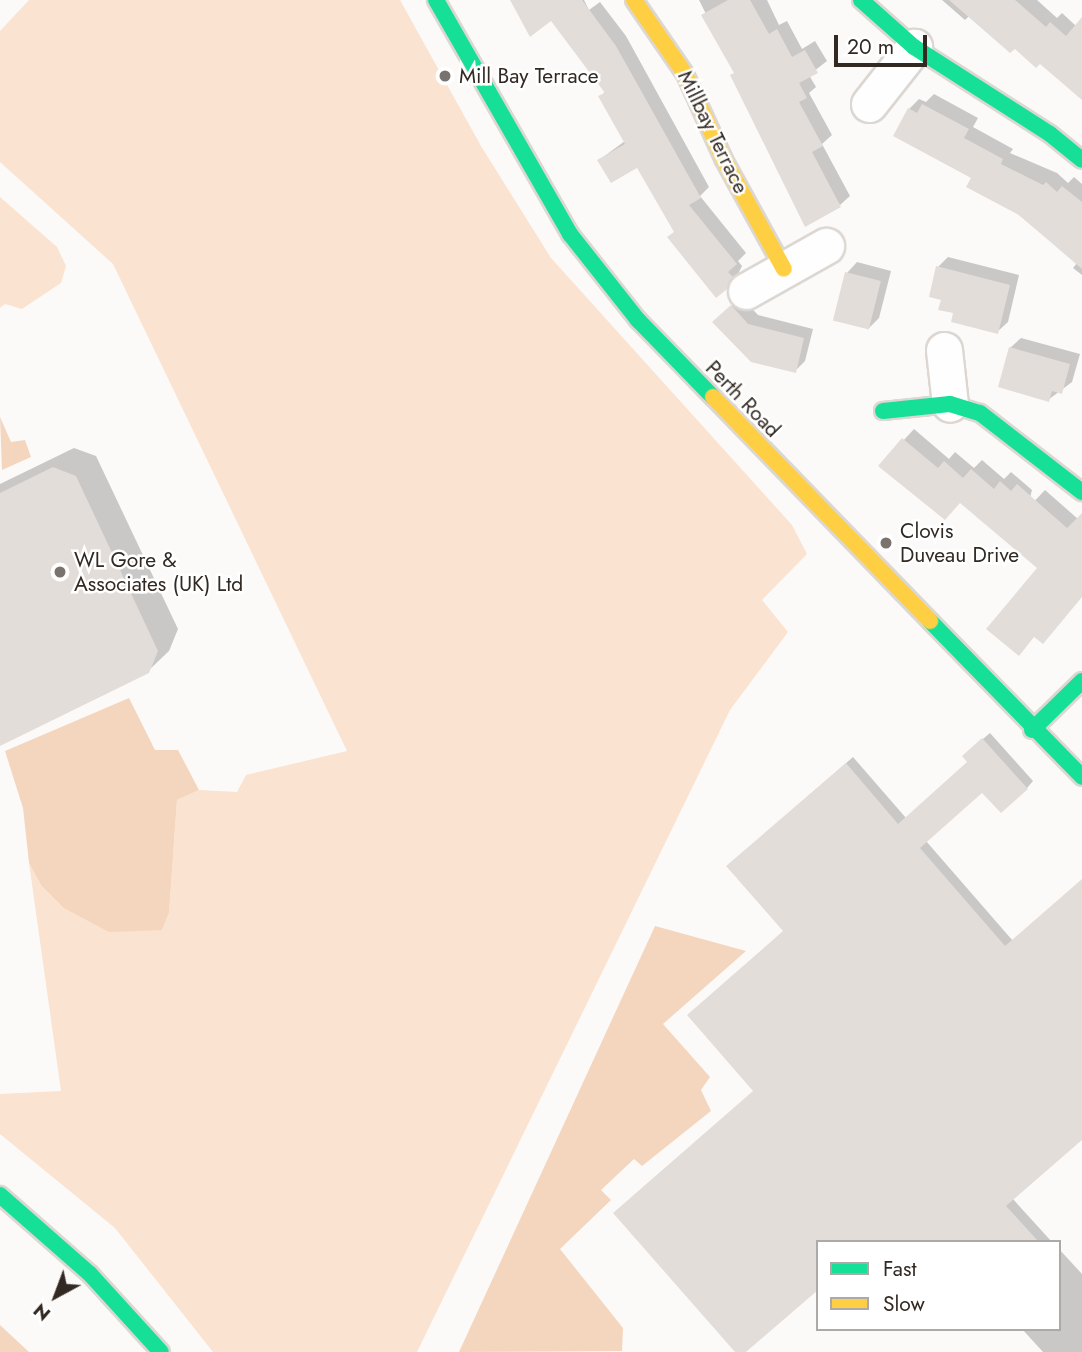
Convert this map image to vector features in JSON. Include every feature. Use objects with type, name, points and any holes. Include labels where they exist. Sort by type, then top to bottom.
[{"type":"street","name":"Perth Road","points":[[436,0],[570,234],[630,309],[1032,730],[1082,777]]},
{"type":"street","name":"Millbay Terrace","points":[[634,0],[685,74],[724,160],[784,270]]},
{"type":"street","points":[[861,0],[914,47],[1050,134],[1082,160]]},
{"type":"street","points":[[869,104],[914,47]]},
{"type":"street","points":[[747,291],[826,246]]},
{"type":"street","points":[[944,350],[950,404]]},
{"type":"street","points":[[883,411],[950,404],[980,413],[1082,492]]},
{"type":"street","points":[[1032,730],[1082,681]]},
{"type":"street","points":[[0,1195],[90,1273],[161,1352]]},
{"type":"shaded area","points":[[29,0],[400,0],[481,146],[551,258],[792,525],[807,554],[762,600],[788,632],[730,710],[417,1352],[213,1352],[115,1228],[0,1134],[0,1094],[61,1091],[29,863],[41,885],[162,930],[169,913],[177,800],[199,790],[237,792],[246,775],[347,751],[113,264],[0,162],[0,31]]},
{"type":"shaded area","points":[[0,197],[57,247],[66,266],[61,283],[22,309],[5,304],[0,308]]},
{"type":"shaded area","points":[[0,417],[11,442],[25,440],[31,457],[2,470]]},
{"type":"shaded area","points":[[129,698],[155,750],[178,750],[199,790],[177,800],[169,913],[162,930],[109,932],[64,908],[41,885],[29,863],[23,808],[5,751]]},
{"type":"shaded area","points":[[655,926],[746,951],[663,1024],[710,1077],[701,1090],[711,1111],[642,1166],[634,1159],[601,1190],[611,1200],[560,1249],[623,1328],[622,1351],[459,1352]]},
{"type":"shaded area","points":[[0,1325],[29,1352],[0,1352]]},
{"type":"building","points":[[510,0],[582,0],[616,46],[701,198],[689,205],[737,264],[728,272],[733,277],[726,290],[716,298],[667,237],[674,232],[637,168],[611,183],[597,160],[625,144],[598,96],[605,93],[551,21],[530,37]]},
{"type":"building","points":[[728,0],[750,0],[769,34],[777,29],[792,57],[805,50],[818,73],[799,83],[807,98],[799,102],[823,146],[812,152],[841,207],[805,227],[730,75],[734,73],[701,15]]},
{"type":"building","points":[[949,0],[1015,0],[1046,27],[1050,22],[1066,36],[1082,17],[1082,100],[1040,64],[1036,68],[1015,49],[1010,53]]},
{"type":"building","points":[[922,104],[969,129],[964,138],[1003,159],[1001,164],[1043,185],[1046,182],[1057,192],[1062,186],[1082,202],[1082,269],[1019,215],[966,187],[971,178],[893,136],[908,108],[917,113]]},
{"type":"building","points":[[936,266],[1010,285],[998,334],[951,322],[953,313],[938,310],[941,300],[929,297]]},
{"type":"building","points":[[845,272],[881,281],[869,329],[833,321]]},
{"type":"building","points":[[731,305],[748,324],[804,338],[796,373],[751,362],[712,322]]},
{"type":"building","points":[[1009,347],[1070,364],[1062,394],[1052,391],[1049,402],[998,387]]},
{"type":"building","points":[[902,438],[938,468],[944,461],[963,478],[971,469],[994,489],[1000,481],[1011,491],[1017,484],[1067,528],[1082,513],[1082,597],[1043,644],[1034,637],[1019,656],[986,629],[1037,568],[960,503],[945,520],[878,466]]},
{"type":"building","name":"WL Gore & Associates (UK) Ltd","points":[[53,467],[76,476],[158,651],[149,673],[0,746],[0,493]]},
{"type":"building","points":[[982,738],[1028,789],[1001,813],[982,793],[920,848],[1005,946],[1082,879],[1082,1140],[1006,1206],[1037,1240],[816,1240],[816,1292],[746,1352],[735,1352],[613,1213],[753,1091],[687,1015],[783,931],[726,866],[846,763],[898,824],[967,762],[962,756]]},
{"type":"traffic: fast","points":[[436,0],[570,234],[638,320],[713,397]]},
{"type":"traffic: fast","points":[[861,0],[914,47],[1050,134],[1082,160]]},
{"type":"traffic: fast","points":[[883,411],[950,404],[980,413],[1082,492]]},
{"type":"traffic: fast","points":[[930,621],[1082,777]]},
{"type":"traffic: fast","points":[[1032,730],[1082,681]]},
{"type":"traffic: fast","points":[[0,1195],[90,1274],[161,1352]]},
{"type":"traffic: slow","points":[[634,0],[685,74],[724,160],[784,269]]},
{"type":"traffic: slow","points":[[713,397],[930,621]]},
{"type":"place","name":"Mill Bay Terrace","points":[[445,76]]},
{"type":"place","name":"Clovis Duveau Drive","points":[[886,543]]},
{"type":"place","name":"WL Gore & Associates (UK) Ltd","points":[[60,572]]}]
